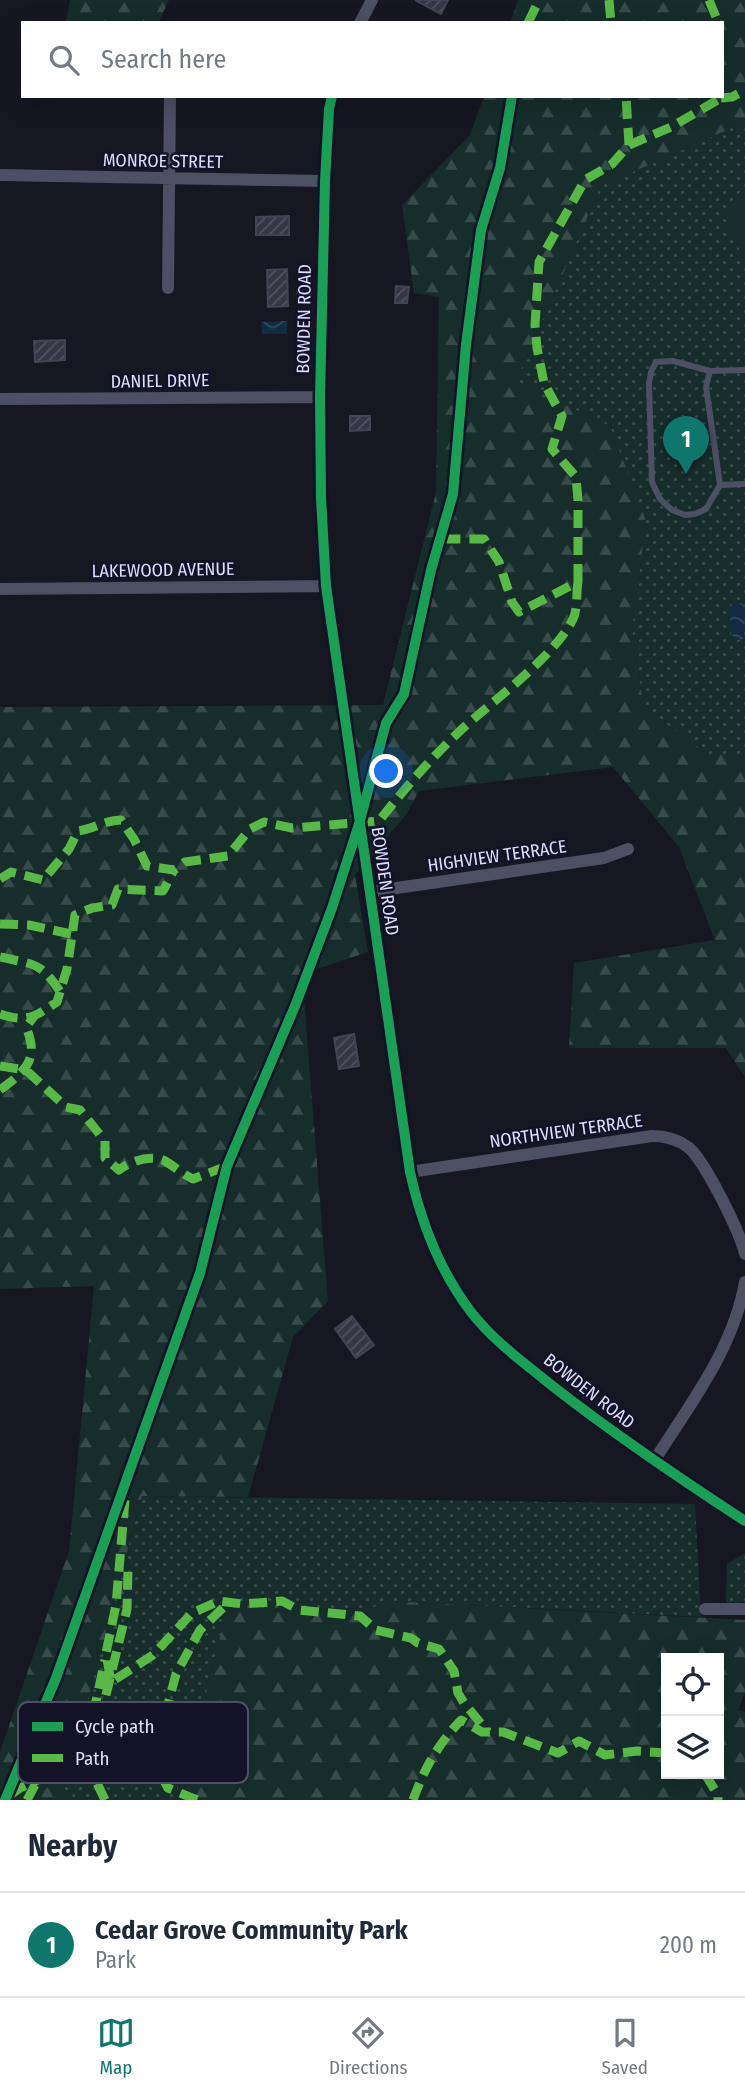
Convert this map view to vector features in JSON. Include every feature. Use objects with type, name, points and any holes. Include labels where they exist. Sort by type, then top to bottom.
[{"type":"street","points":[[361,21],[372,0]]},
{"type":"street","points":[[169,288],[170,98]]},
{"type":"street","name":"BOWDEN ROAD","points":[[331,98],[328,108],[325,181],[320,397],[321,498],[326,586],[410,1172],[421,1215],[436,1255],[456,1290],[496,1340],[583,1411],[745,1521]]},
{"type":"street","name":"MONROE STREET","points":[[0,175],[325,181]]},
{"type":"street","name":"DANIEL DRIVE","points":[[0,400],[320,397]]},
{"type":"street","name":"LAKEWOOD AVENUE","points":[[0,589],[326,586]]},
{"type":"street","name":"HIGHVIEW TERRACE","points":[[369,892],[604,858],[628,849]]},
{"type":"street","name":"NORTHVIEW TERRACE","points":[[410,1172],[652,1136],[671,1138],[688,1147],[701,1161],[738,1233],[745,1254]]},
{"type":"street","points":[[653,1461],[724,1348],[736,1319],[745,1282]]},
{"type":"street","points":[[705,1609],[745,1609]]},
{"type":"lane","points":[[710,371],[706,387],[720,485],[706,509],[685,515],[672,510],[660,499],[652,482],[649,384],[651,372],[656,362],[673,361],[710,371],[745,370]]},
{"type":"lane","points":[[720,485],[745,484]]},
{"type":"green space","points":[[70,0],[169,0],[159,21],[66,21]]},
{"type":"green space","points":[[518,0],[745,0],[745,122],[601,186],[516,381],[610,426],[646,521],[632,629],[644,708],[708,754],[745,754],[745,1077],[726,1048],[569,1048],[574,963],[715,940],[679,847],[613,767],[419,791],[406,815],[355,875],[368,952],[302,974],[328,1301],[293,1337],[248,1497],[142,1496],[87,1702],[18,1702],[18,1783],[66,1783],[61,1800],[0,1800],[0,1752],[69,1551],[94,1286],[0,1289],[0,707],[383,705],[436,492],[439,297],[414,293],[402,205],[470,135],[483,98],[724,98],[724,21],[511,21]]},
{"type":"green space","points":[[745,122],[745,754],[708,754],[644,708],[632,629],[646,521],[516,381],[601,185]]},
{"type":"green space","points":[[745,186],[745,263],[723,211]]},
{"type":"green space","points":[[142,1496],[695,1504],[701,1617],[408,1602],[367,1608],[227,1612],[202,1702],[87,1702]]},
{"type":"green space","points":[[745,1553],[745,1602],[726,1604],[727,1564]]},
{"type":"green space","points":[[408,1602],[745,1620],[745,1693],[738,1710],[745,1712],[745,1800],[175,1800],[180,1783],[248,1783],[248,1702],[202,1702],[227,1612],[367,1608]]},
{"type":"green space","points":[[66,1783],[180,1783],[175,1800],[61,1800]]},
{"type":"water","points":[[287,321],[287,334],[262,334],[261,322]]},
{"type":"water","points":[[733,603],[745,606],[744,639],[736,640],[731,634],[730,608]]},
{"type":"building","points":[[415,0],[448,0],[441,14]]},
{"type":"building","points":[[289,216],[289,235],[256,235],[256,217]]},
{"type":"building","points":[[287,269],[288,306],[268,307],[267,270]]},
{"type":"building","points":[[396,286],[409,287],[407,303],[395,303]]},
{"type":"building","points":[[65,340],[65,360],[35,362],[34,341]]},
{"type":"building","points":[[350,416],[370,416],[370,430],[350,431]]},
{"type":"building","points":[[354,1034],[359,1066],[339,1069],[334,1038]]},
{"type":"building","points":[[352,1316],[374,1345],[356,1358],[335,1329]]},
{"type":"marked path","points":[[529,21],[539,0]]},
{"type":"marked path","points":[[609,0],[611,21]]},
{"type":"marked path","points":[[709,0],[716,21]]},
{"type":"marked path","points":[[724,98],[745,90]]},
{"type":"marked path","points":[[578,582],[576,477],[552,449],[562,416],[544,383],[537,348],[535,325],[539,262],[585,180],[612,164],[629,145],[626,98]]},
{"type":"marked path","points":[[629,145],[671,127],[721,98]]},
{"type":"marked path","points":[[0,879],[11,872],[43,880],[69,849],[78,831],[115,820],[121,820],[147,866],[174,870],[185,862],[228,856],[250,829],[264,822],[292,828],[379,821],[451,740],[538,663],[564,633],[576,611],[578,582],[519,612],[512,602],[499,562],[484,539],[439,539]]},
{"type":"marked path","points":[[0,1014],[17,1018],[30,1017],[57,1002],[67,969],[75,915],[92,908],[112,905],[118,889],[163,891],[174,870]]},
{"type":"marked path","points":[[0,924],[29,925],[71,934]]},
{"type":"marked path","points":[[0,957],[36,966],[48,975],[61,993]]},
{"type":"marked path","points":[[0,1090],[28,1064],[31,1048],[26,1027],[35,1015]]},
{"type":"marked path","points":[[0,1066],[26,1070],[66,1107],[80,1110],[105,1141],[105,1158],[119,1170],[129,1164],[151,1158],[166,1161],[193,1179],[227,1166]]},
{"type":"marked path","points":[[125,1500],[116,1605],[106,1653],[111,1682],[153,1655],[192,1613],[219,1601],[243,1604],[282,1601],[299,1610],[360,1616],[376,1630],[411,1638],[439,1649],[454,1671],[458,1693],[488,1732]]},
{"type":"marked path","points":[[104,1702],[127,1609],[128,1570]]},
{"type":"marked path","points":[[169,1702],[176,1674],[200,1630],[228,1603]]},
{"type":"marked path","points":[[96,1702],[105,1660]]},
{"type":"marked path","points":[[413,1800],[433,1757],[461,1720],[482,1732],[503,1732],[558,1753],[579,1741],[605,1755],[637,1751],[661,1753]]},
{"type":"marked path","points":[[708,1779],[718,1795],[718,1800]]},
{"type":"marked path","points":[[10,1795],[31,1783]]},
{"type":"marked path","points":[[27,1800],[37,1783]]},
{"type":"marked path","points":[[97,1783],[105,1800]]},
{"type":"marked path","points":[[165,1783],[168,1788],[197,1800]]},
{"type":"cycle path","points":[[332,98],[325,181],[320,397],[321,498],[326,586],[410,1172],[420,1209],[433,1245],[450,1279],[471,1312],[497,1340],[594,1417],[745,1521]]},
{"type":"cycle path","points":[[46,1702],[200,1273],[227,1166],[295,1006],[332,908],[359,824],[386,723],[404,694],[431,570],[453,494],[466,345],[481,230],[500,168],[512,98]]},
{"type":"cycle path","points":[[5,1800],[18,1769]]},
{"type":"place","name":"Cedar Grove Community Park","points":[[686,474]]}]
